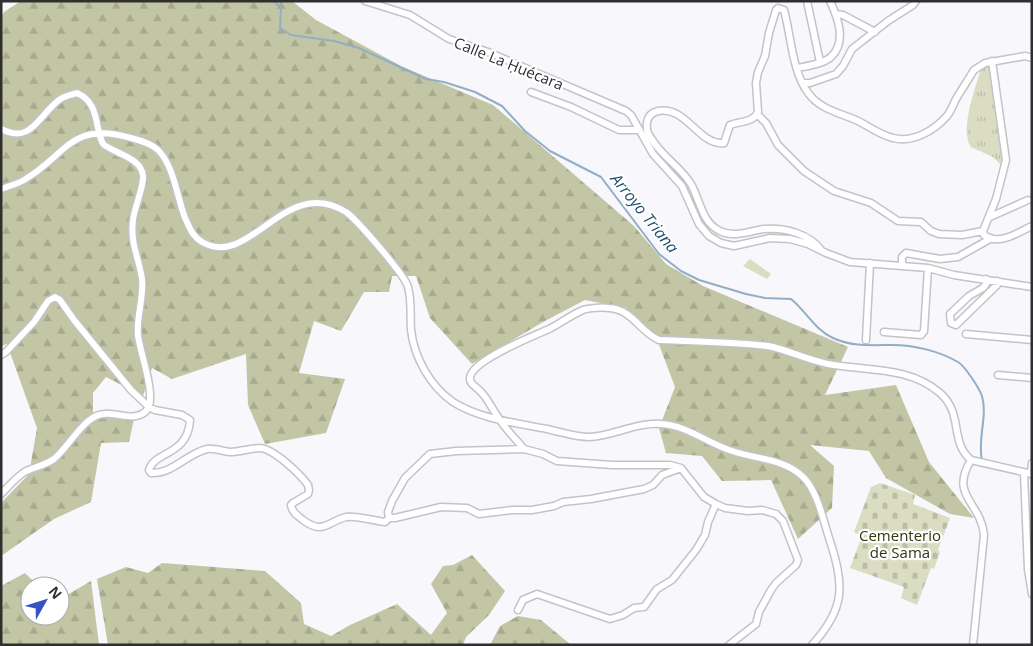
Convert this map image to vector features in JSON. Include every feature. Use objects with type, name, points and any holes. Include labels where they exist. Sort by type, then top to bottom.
[{"type":"street","points":[[807,1],[820,62]]},
{"type":"street","points":[[797,68],[820,62],[831,56],[840,42],[840,28],[830,1]]},
{"type":"street","points":[[803,83],[810,83],[836,74],[843,66],[852,49],[916,1]]},
{"type":"street","name":"Calle La Ḥuécara","points":[[368,3],[410,15],[449,39],[488,52],[620,108],[631,115],[653,154],[682,186],[699,224],[709,236],[726,245],[734,246],[770,238],[790,239],[808,244],[850,262],[928,268],[1032,287]]},
{"type":"street","points":[[777,4],[784,10],[797,68],[809,94],[821,105],[829,109],[886,135],[907,140],[929,131],[948,115],[974,70],[985,62],[1025,56],[1032,58]]},
{"type":"street","points":[[777,4],[765,56],[758,72],[756,83],[757,114],[766,123],[778,145],[804,171],[834,191],[872,203],[898,221],[921,222],[939,234],[962,235],[983,231]]},
{"type":"street","points":[[836,14],[843,15],[875,32]]},
{"type":"street","points":[[992,61],[1006,160],[990,217],[983,231],[984,236],[1000,240],[1032,226]]},
{"type":"street","name":"Calle La Ḥuécara","points":[[532,92],[571,107],[619,130],[639,130]]},
{"type":"street","points":[[1,129],[18,134],[30,130],[59,100],[77,93],[84,96],[96,112],[98,132],[103,144],[132,160],[139,168],[143,176],[132,220],[132,244],[142,279],[138,334],[150,394],[149,407],[141,414],[135,416],[104,414],[96,416],[79,431],[53,460],[26,471],[1,494]]},
{"type":"street","points":[[757,114],[752,119],[730,125],[724,144],[710,141],[678,115],[669,111],[661,110],[654,112],[647,122],[646,128],[653,142],[685,175],[707,222],[712,226],[726,234],[773,229],[796,232],[817,244],[822,251]]},
{"type":"street","points":[[1,189],[26,178],[76,139],[98,132],[113,132],[156,148],[167,162],[192,235],[204,244],[222,249],[237,244],[293,207],[314,203],[336,206],[351,215],[402,274],[408,286],[411,301],[411,329],[414,347],[435,386],[454,402],[476,413],[588,437],[607,435],[646,424],[664,424],[685,429],[702,439],[730,451],[788,466],[804,477],[813,492],[839,568],[841,582],[836,608],[823,633],[812,645]]},
{"type":"street","points":[[990,217],[1028,200]]},
{"type":"street","points":[[902,265],[903,256],[906,253],[934,258],[958,257],[990,239]]},
{"type":"street","points":[[866,340],[870,263]]},
{"type":"street","points":[[884,332],[921,335],[924,331],[928,268]]},
{"type":"street","points":[[986,280],[983,288],[969,296],[950,314],[953,325],[956,325],[997,285],[997,281]]},
{"type":"street","points":[[1,355],[34,322],[48,301],[55,297],[60,300],[131,390],[149,407],[190,420],[190,427],[185,439],[172,452],[160,457],[151,464],[149,470],[151,473],[169,470],[206,450],[232,452],[258,448],[264,449],[273,452],[308,485],[308,494],[291,505],[295,513],[308,524],[319,528],[346,517],[385,522],[389,518],[448,507],[467,508],[479,514],[512,510],[532,510],[554,506],[563,502],[644,489],[653,484],[662,475],[680,468]]},
{"type":"street","points":[[524,449],[499,419],[482,392],[470,382],[471,374],[493,355],[584,310],[610,308],[622,311],[632,317],[650,336],[659,340],[772,347],[826,364],[900,373],[917,379],[942,394],[950,405],[956,417],[959,444],[964,454],[971,460],[1029,474]]},
{"type":"street","points":[[966,334],[1032,340]]},
{"type":"street","points":[[998,375],[1032,378]]},
{"type":"street","points":[[389,518],[388,512],[392,501],[405,478],[430,454],[456,451],[524,449],[543,454],[557,461],[612,465],[670,464],[680,468],[704,497],[716,504],[725,508],[748,511],[762,510],[776,514],[783,521],[798,560],[796,565],[776,583],[764,601],[756,624],[729,645]]},
{"type":"street","points":[[971,460],[964,475],[962,486],[980,518],[984,535],[973,645]]},
{"type":"street","points":[[1032,463],[1029,474],[1028,569],[1032,594]]},
{"type":"street","points":[[518,610],[523,600],[537,594],[610,619],[623,616],[634,608],[644,607],[657,589],[672,580],[696,550],[705,535],[708,522],[716,504]]},
{"type":"green space","points":[[21,1],[292,1],[316,20],[403,67],[493,105],[634,226],[666,264],[703,286],[848,347],[825,395],[896,385],[929,462],[974,518],[950,514],[886,478],[869,451],[810,445],[834,466],[832,508],[798,539],[771,480],[722,481],[702,456],[666,453],[659,428],[675,387],[655,334],[626,308],[585,300],[543,322],[472,364],[430,318],[416,276],[392,276],[389,292],[364,292],[341,331],[314,321],[299,373],[345,379],[326,433],[265,444],[248,405],[246,354],[172,379],[152,368],[143,396],[106,377],[93,393],[93,413],[134,419],[129,442],[101,443],[91,502],[54,519],[1,556],[1,503],[29,474],[37,428],[7,344],[1,346],[1,17],[4,12]]},
{"type":"green space","points":[[990,65],[1003,154],[1002,166],[993,157],[971,147],[968,140],[967,130],[970,108],[981,68]]},
{"type":"green space","points":[[750,259],[771,274],[767,279],[743,266]]},
{"type":"green space","name":"Cementerio de Sama","points":[[880,483],[915,495],[913,504],[950,518],[938,550],[940,552],[934,569],[931,568],[917,605],[901,598],[904,587],[850,568],[862,536],[854,532],[871,487]]},
{"type":"green space","points":[[472,555],[505,591],[489,615],[466,637],[463,645],[108,645],[97,579],[126,567],[148,573],[162,563],[265,571],[301,603],[304,624],[331,636],[350,625],[397,604],[431,635],[447,613],[431,584],[443,566],[453,565]]},
{"type":"green space","points":[[25,573],[28,576],[20,576],[20,626],[70,626],[70,593],[91,581],[99,645],[1,645],[1,586]]},
{"type":"green space","points":[[518,616],[541,620],[571,645],[490,645],[500,626]]},
{"type":"waterway","name":"Arroyo Triana","points":[[277,1],[276,4],[281,7],[280,28],[291,35],[334,41],[359,48],[426,79],[444,82],[475,92],[502,106],[525,131],[550,151],[601,177],[659,254],[681,271],[699,280],[746,294],[765,298],[791,299],[821,330],[840,341],[862,345],[918,347],[958,362],[972,378],[982,396],[984,404],[981,444],[982,460]]}]
